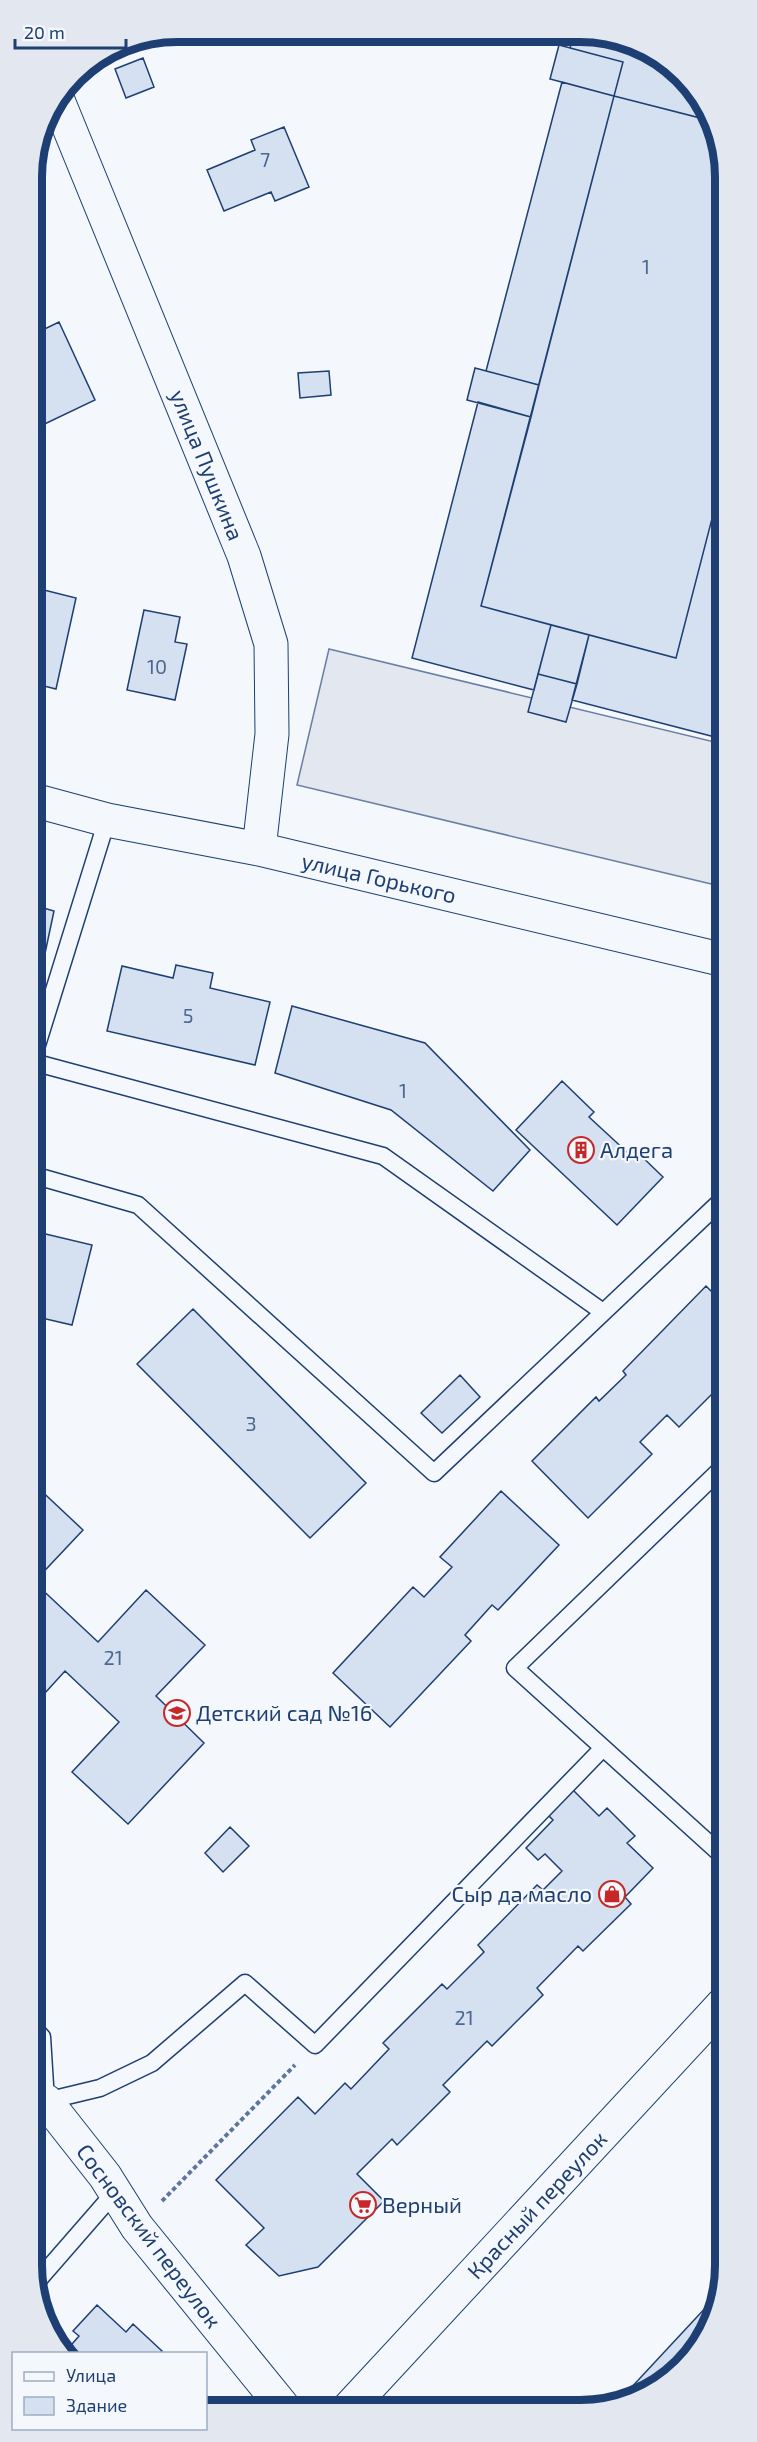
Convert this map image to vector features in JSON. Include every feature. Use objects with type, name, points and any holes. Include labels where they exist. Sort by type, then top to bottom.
[{"type":"street","name":"улица Пушкина","points":[[61,108],[244,556],[272,644],[272,734],[259,849]]},
{"type":"street","name":"улица Горького","points":[[42,802],[107,820],[259,849],[715,958]]},
{"type":"street","name":"Красный переулок","points":[[356,2400],[715,2013]]},
{"type":"street","name":"Сосновский переулок","points":[[42,2102],[105,2176],[137,2227],[278,2400]]},
{"type":"lane","points":[[42,1031],[107,820]]},
{"type":"lane","points":[[42,1062],[383,1156],[603,1312]]},
{"type":"lane","points":[[42,1178],[138,1205],[434,1473],[715,1206]]},
{"type":"lane","points":[[715,1475],[514,1668],[715,1849]]},
{"type":"lane","points":[[42,2100],[100,2088],[152,2063],[245,1983],[315,2045],[603,1748]]},
{"type":"lane","points":[[42,2275],[115,2192]]},
{"type":"path","points":[[137,2227],[315,2045]]},
{"type":"shaded area","points":[[329,649],[715,742],[715,885],[297,785]]},
{"type":"building","points":[[572,42],[598,43],[624,49],[640,56],[676,81],[702,118],[614,96],[623,62],[570,48]]},
{"type":"building","points":[[559,45],[623,62],[614,96],[550,79]]},
{"type":"building","points":[[143,58],[154,87],[126,98],[115,69]]},
{"type":"building","points":[[562,82],[614,96],[539,385],[486,371]]},
{"type":"building","points":[[614,96],[702,118],[712,150],[715,177],[715,507],[676,658],[481,606]]},
{"type":"building","points":[[284,127],[309,187],[275,201],[271,192],[224,211],[207,170],[255,150],[251,140]]},
{"type":"building","points":[[59,322],[95,400],[42,425],[42,330]]},
{"type":"building","points":[[475,368],[539,385],[531,417],[467,400]]},
{"type":"building","points":[[329,371],[331,395],[300,398],[298,373]]},
{"type":"building","points":[[478,402],[531,417],[481,606],[551,625],[534,690],[412,658]]},
{"type":"building","points":[[715,507],[715,737],[572,700],[589,635],[676,658]]},
{"type":"building","points":[[42,590],[76,598],[56,689],[42,686]]},
{"type":"building","points":[[144,610],[180,617],[175,642],[187,644],[175,700],[127,690]]},
{"type":"building","points":[[551,625],[589,635],[577,684],[538,674]]},
{"type":"building","points":[[538,674],[577,684],[566,722],[528,712]]},
{"type":"building","points":[[42,908],[54,911],[42,968]]},
{"type":"building","points":[[176,965],[213,973],[210,988],[270,1002],[255,1065],[107,1031],[122,966],[173,978]]},
{"type":"building","points":[[292,1006],[425,1043],[530,1150],[493,1191],[391,1110],[275,1073]]},
{"type":"building","name":"Алдега","points":[[562,1081],[594,1112],[589,1117],[628,1153],[633,1148],[663,1177],[617,1225],[516,1130]]},
{"type":"building","points":[[42,1233],[92,1245],[72,1325],[42,1318]]},
{"type":"building","points":[[706,1286],[715,1295],[715,1391],[679,1427],[667,1415],[640,1442],[652,1454],[588,1518],[532,1461],[596,1397],[599,1401],[626,1375],[623,1371]]},
{"type":"building","points":[[193,1309],[366,1483],[310,1538],[137,1364]]},
{"type":"building","points":[[460,1375],[480,1397],[442,1433],[421,1413]]},
{"type":"building","points":[[42,1491],[83,1530],[42,1574]]},
{"type":"building","points":[[501,1491],[559,1545],[498,1610],[492,1605],[465,1635],[471,1641],[390,1727],[333,1673],[413,1587],[424,1597],[452,1567],[440,1557]]},
{"type":"building","points":[[42,1590],[98,1642],[146,1590],[205,1645],[156,1696],[204,1743],[128,1824],[72,1772],[119,1722],[65,1671],[42,1696]]},
{"type":"building","points":[[572,1789],[599,1816],[607,1808],[635,1836],[627,1843],[653,1868],[625,1897],[631,1904],[583,1951],[578,1946],[537,1988],[543,1995],[492,2046],[487,2041],[443,2085],[450,2092],[397,2145],[392,2139],[357,2174],[384,2201],[318,2267],[279,2276],[246,2245],[264,2228],[216,2180],[298,2097],[315,2114],[345,2083],[351,2089],[389,2049],[383,2043],[442,1984],[447,1989],[484,1952],[478,1945],[537,1885],[543,1890],[562,1871],[545,1854],[538,1860],[526,1848],[553,1820],[547,1814]]},
{"type":"building","points":[[230,1827],[249,1846],[223,1872],[205,1853]]},
{"type":"building","points":[[709,2304],[697,2333],[682,2354],[648,2382],[627,2392]]},
{"type":"building","points":[[97,2305],[126,2332],[133,2324],[162,2351],[74,2352],[70,2347],[79,2336],[73,2331]]},
{"type":"place","name":"Алдега","points":[[581,1150]]},
{"type":"place","name":"Детский сад №16","points":[[177,1713]]},
{"type":"place","name":"Сыр да масло","points":[[612,1894]]},
{"type":"place","name":"Верный","points":[[363,2205]]}]
